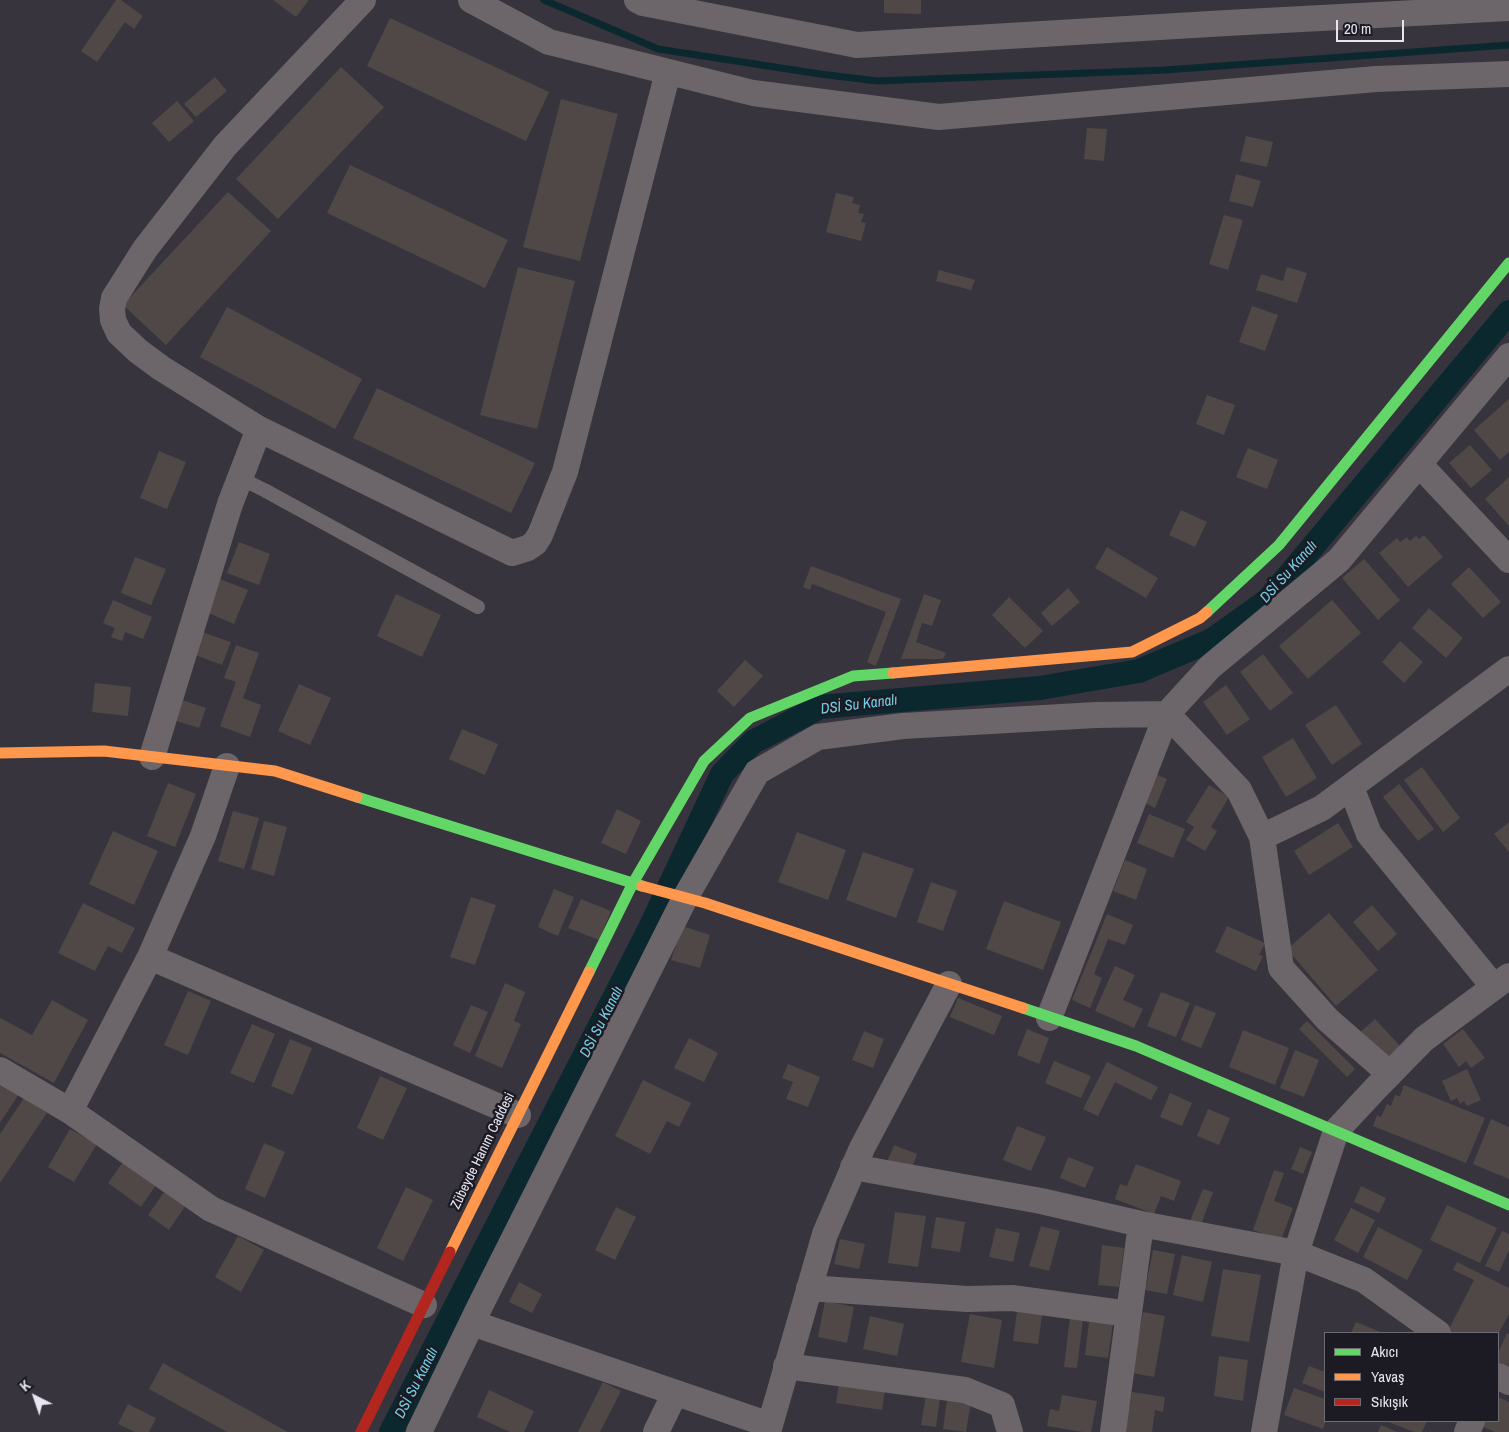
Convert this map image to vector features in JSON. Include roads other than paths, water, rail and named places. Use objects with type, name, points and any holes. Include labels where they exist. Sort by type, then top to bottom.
[{"type":"street","points":[[363,0],[224,146],[145,249],[114,298],[112,308],[113,320],[119,332],[138,351],[161,368],[259,429],[512,553],[528,548],[540,535],[565,472],[668,72]]},
{"type":"street","points":[[471,0],[549,42],[752,93],[939,118],[1376,79],[1509,74]]},
{"type":"street","points":[[636,0],[643,3],[857,45],[1509,8]]},
{"type":"street","name":"Zübeyde Hanım Caddesi","points":[[361,1432],[633,883],[704,761],[750,718],[853,676],[1132,652],[1200,618],[1279,544],[1509,263]]},
{"type":"street","points":[[1049,1018],[1167,714],[1210,667],[1339,560],[1509,356]]},
{"type":"street","points":[[152,757],[230,504],[259,429]]},
{"type":"street","points":[[1419,464],[1509,560]]},
{"type":"street","points":[[1262,837],[1322,808],[1509,669]]},
{"type":"street","points":[[419,1432],[685,898],[757,772],[818,737],[903,726],[1096,715],[1167,714],[1240,790],[1262,837],[1281,968],[1328,1020],[1390,1074]]},
{"type":"street","points":[[0,753],[104,752],[275,771],[685,898],[1136,1046],[1509,1205]]},
{"type":"street","points":[[70,1111],[150,957],[202,836],[227,766]]},
{"type":"street","points":[[1264,1432],[1296,1253],[1336,1131],[1424,1039],[1502,981],[1369,834],[1351,787]]},
{"type":"street","points":[[150,957],[518,1115]]},
{"type":"street","points":[[472,1323],[675,1392],[769,1428],[824,1234],[862,1148],[948,984]]},
{"type":"street","points":[[0,1070],[70,1111],[211,1209],[424,1305]]},
{"type":"street","points":[[853,1167],[1041,1201],[1141,1224],[1296,1253],[1364,1280],[1437,1332]]},
{"type":"street","points":[[1113,1432],[1141,1224]]},
{"type":"street","points":[[809,1288],[967,1299],[1012,1298],[1129,1314]]},
{"type":"street","points":[[786,1366],[966,1390],[1002,1406],[1010,1432]]},
{"type":"street","points":[[656,1432],[675,1392]]},
{"type":"lane","points":[[240,478],[266,490],[478,607]]},
{"type":"waterway","points":[[544,0],[658,49],[877,81],[1165,70],[1509,45]]},
{"type":"waterway","name":"DSİ Su Kanalı","points":[[391,1432],[649,930],[722,774],[753,742],[820,707],[1040,688],[1139,671],[1212,640],[1268,600],[1509,312]]}]
